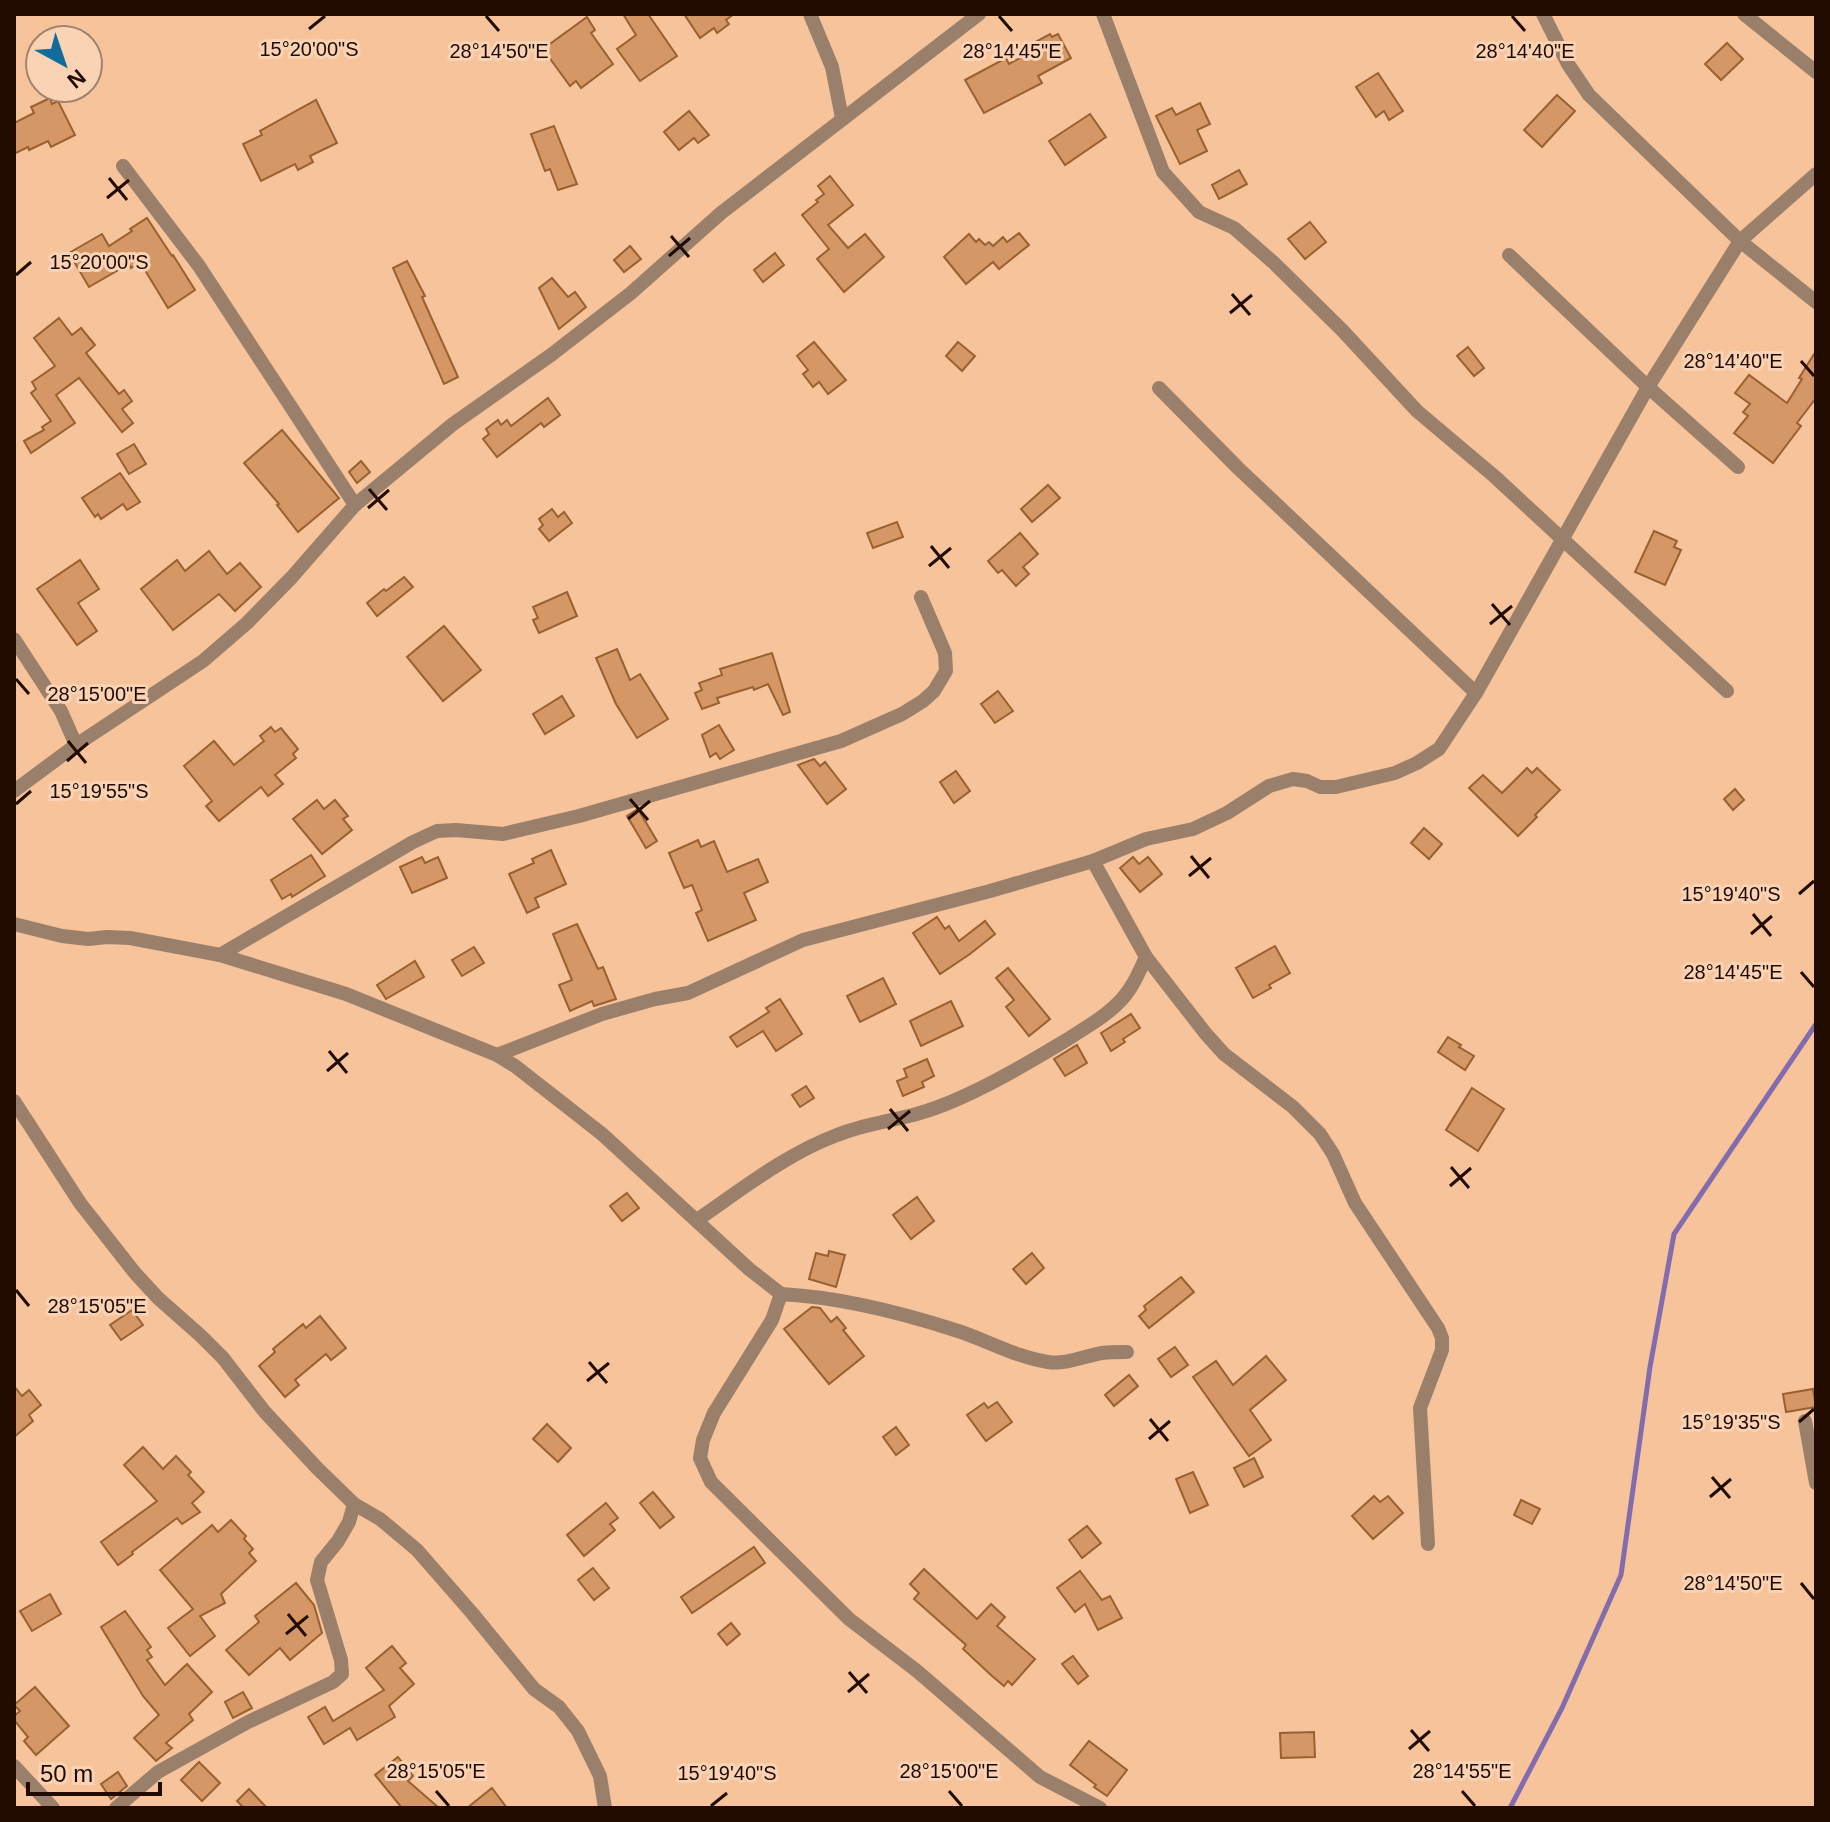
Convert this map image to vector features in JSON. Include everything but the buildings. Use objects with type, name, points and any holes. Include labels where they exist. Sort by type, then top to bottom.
[{"type":"street","points":[[810,14],[832,67],[842,118]]},
{"type":"street","points":[[14,791],[76,745],[203,661],[247,623],[292,577],[355,505],[453,424],[551,355],[631,293],[721,213],[979,14]]},
{"type":"street","points":[[1103,14],[1163,172],[1199,212],[1234,228],[1274,263],[1417,411],[1494,476],[1727,691]]},
{"type":"street","points":[[1543,14],[1568,64],[1589,95],[1740,241],[1816,302]]},
{"type":"street","points":[[1744,14],[1816,72]]},
{"type":"street","points":[[123,166],[199,266],[355,505]]},
{"type":"street","points":[[497,1055],[602,1014],[688,993],[803,940],[990,891],[1093,861],[1146,839],[1205,825],[1269,786],[1293,779],[1320,787],[1336,787],[1395,773],[1439,749],[1476,693],[1648,387],[1740,241],[1816,174]]},
{"type":"street","points":[[1509,255],[1648,387],[1738,467]]},
{"type":"street","points":[[1159,388],[1249,479],[1476,693]]},
{"type":"street","points":[[220,955],[437,831],[503,834],[579,816],[841,741],[902,714],[934,691],[946,671],[945,653],[921,597]]},
{"type":"street","points":[[14,639],[61,711],[76,745]]},
{"type":"street","points":[[1093,861],[1146,957],[1206,1034],[1224,1054],[1293,1107],[1320,1134],[1333,1154],[1355,1203],[1438,1328],[1442,1350],[1420,1408],[1428,1544]]},
{"type":"street","points":[[14,924],[62,936],[130,938],[220,955],[346,994],[497,1055],[602,1134],[749,1269],[781,1294],[816,1296],[886,1311],[956,1330],[1016,1355],[1051,1363],[1103,1353],[1127,1352]]},
{"type":"street","points":[[697,1220],[785,1161],[823,1141],[961,1098],[1045,1053],[1099,1019],[1121,1001],[1135,982],[1146,957]]},
{"type":"street","points":[[14,1101],[80,1203],[135,1273],[212,1347],[264,1411],[317,1468],[354,1504],[380,1519],[417,1550],[534,1689],[559,1707],[578,1731],[600,1776],[605,1808]]},
{"type":"street","points":[[781,1294],[772,1320],[714,1413],[703,1440],[700,1458],[711,1482],[849,1619],[917,1671],[1040,1777],[1100,1808]]},
{"type":"street","points":[[1805,1421],[1816,1483]]},
{"type":"street","points":[[116,1808],[158,1772],[248,1722],[333,1682],[342,1674],[341,1660],[317,1580],[321,1562],[349,1522],[354,1504]]},
{"type":"street","points":[[14,1766],[53,1808]]},
{"type":"waterway","points":[[1510,1808],[1562,1708],[1621,1575],[1650,1367],[1674,1234],[1816,1024]]}]
